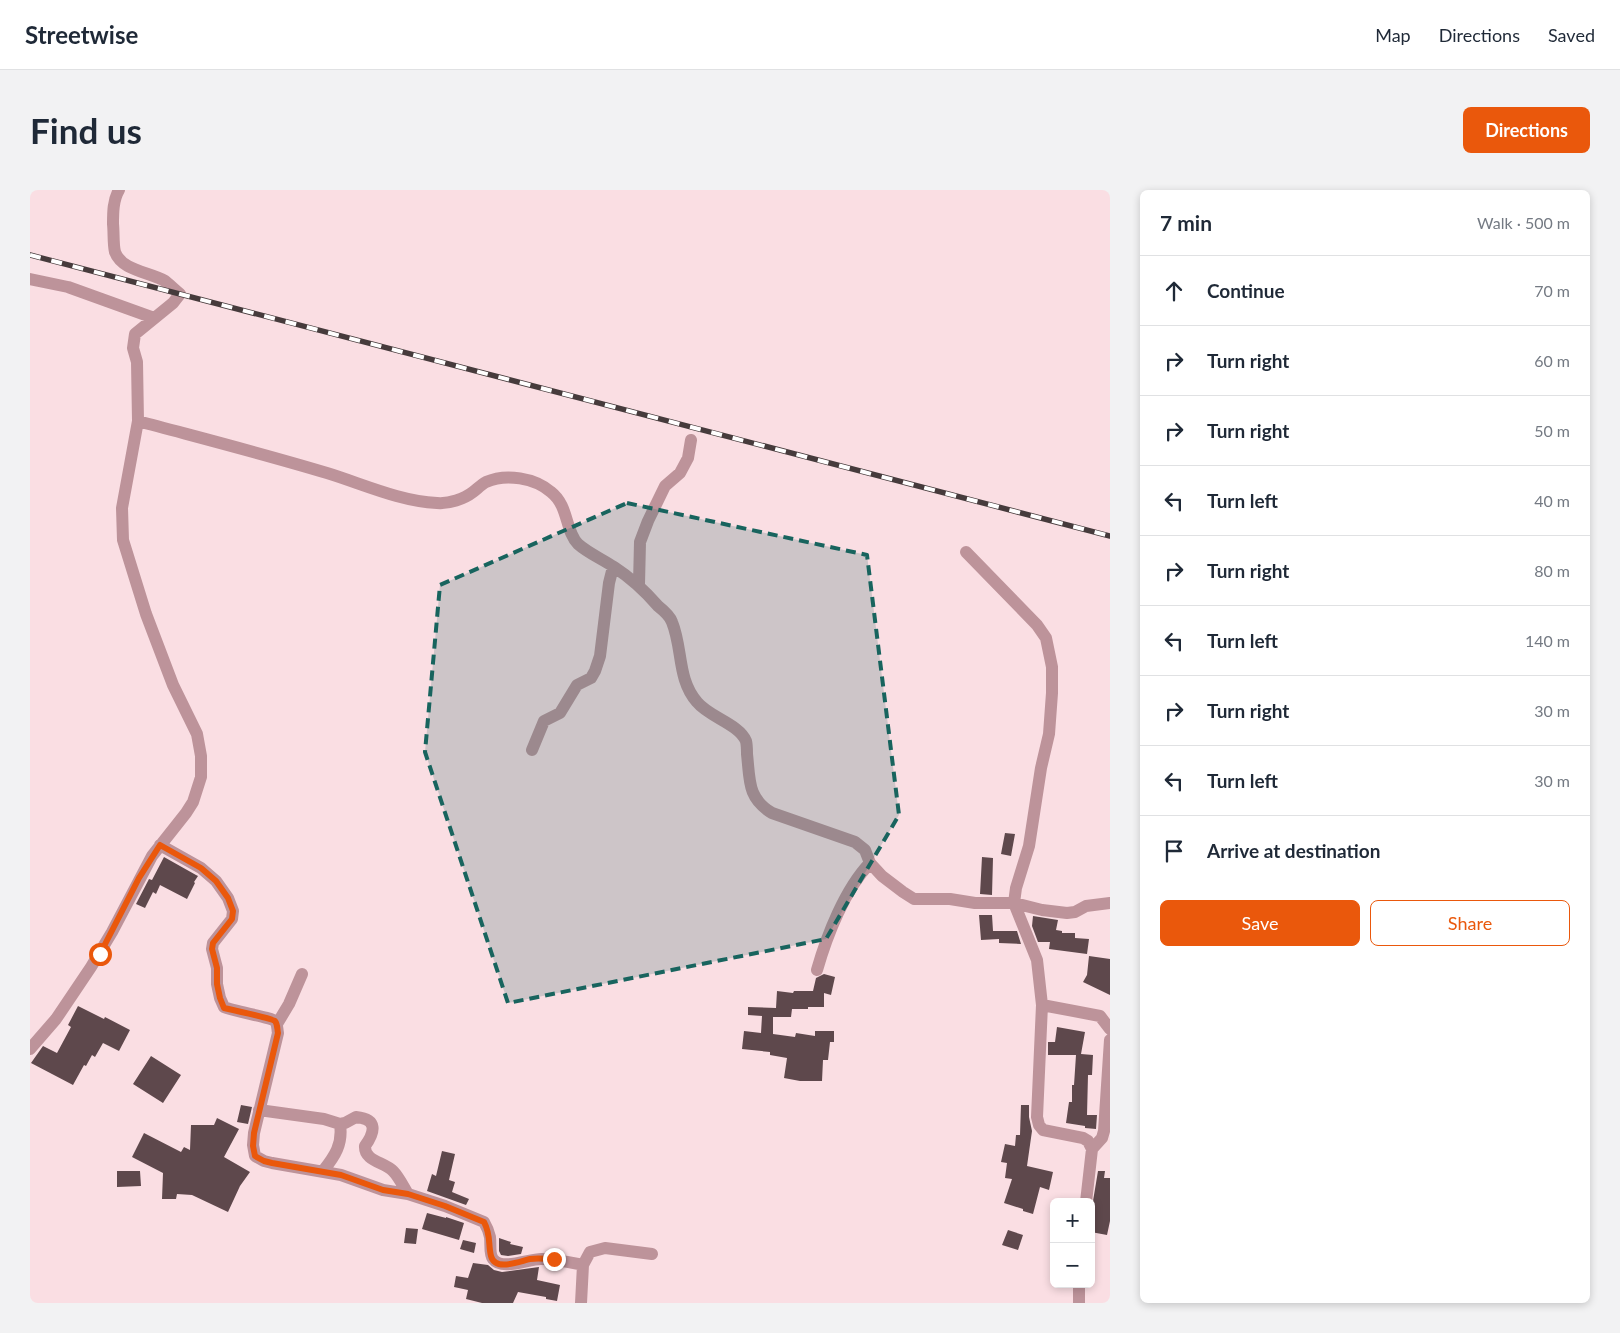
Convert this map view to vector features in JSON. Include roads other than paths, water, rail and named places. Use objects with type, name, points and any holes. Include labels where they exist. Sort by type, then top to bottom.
[{"type":"street","points":[[32,1042],[56,1019],[91,967],[112,932],[139,878],[160,845],[193,802],[201,777],[201,756],[197,734],[166,668],[146,614],[123,540],[122,508],[138,421],[137,362],[133,348],[135,334],[173,303],[180,294],[167,282],[139,271],[119,258],[115,251],[113,213],[119,190]]},
{"type":"street","points":[[30,279],[68,287],[154,318]]},
{"type":"street","points":[[138,421],[270,456],[406,499],[439,504],[459,500],[471,494],[485,482],[507,477],[540,485],[559,500],[566,512],[577,542],[639,584],[672,620],[682,673],[688,689],[697,703],[708,713],[738,730],[746,741],[750,786],[762,807],[855,842],[865,850],[870,863],[882,876],[914,899],[1014,904],[1067,913],[1075,912],[1086,906],[1110,903]]},
{"type":"street","points":[[639,584],[640,542],[665,486],[680,472],[688,458],[692,440]]},
{"type":"street","points":[[966,552],[1037,625],[1046,638],[1050,651],[1052,693],[1049,734],[1041,768],[1029,846],[1016,888],[1014,904],[1037,960],[1042,1005],[1036,1099],[1037,1117],[1039,1125],[1043,1130],[1083,1138],[1088,1141],[1092,1149],[1086,1198]]},
{"type":"street","points":[[532,750],[544,721],[560,713],[577,685],[591,678],[595,671],[600,656],[609,583],[613,567]]},
{"type":"street","points":[[160,845],[201,868],[216,881],[228,898],[233,911],[232,919],[213,943],[212,949],[217,968],[217,984],[224,1008],[244,1014],[270,1018],[277,1024],[278,1033],[254,1133],[253,1146],[255,1156],[272,1163],[341,1175],[383,1190],[408,1194],[445,1206],[484,1222],[490,1236],[491,1256],[494,1261],[500,1264],[511,1264],[531,1259],[554,1259],[583,1265]]},
{"type":"street","points":[[817,970],[832,926],[860,873],[870,863]]},
{"type":"street","points":[[277,1024],[289,1004],[302,974]]},
{"type":"street","points":[[1042,1005],[1105,1015],[1110,1029]]},
{"type":"street","points":[[1092,1149],[1102,1138],[1104,1131],[1110,1040]]},
{"type":"street","points":[[259,1110],[324,1119],[340,1124],[356,1117],[370,1122],[373,1130],[372,1136],[365,1146],[367,1155],[394,1172],[408,1194]]},
{"type":"street","points":[[323,1171],[340,1145],[340,1124]]},
{"type":"street","points":[[581,1303],[583,1265],[590,1252],[600,1248],[652,1254]]},
{"type":"street","points":[[1078,1303],[1079,1288]]},
{"type":"railway","points":[[30,255],[1110,536]]}]
